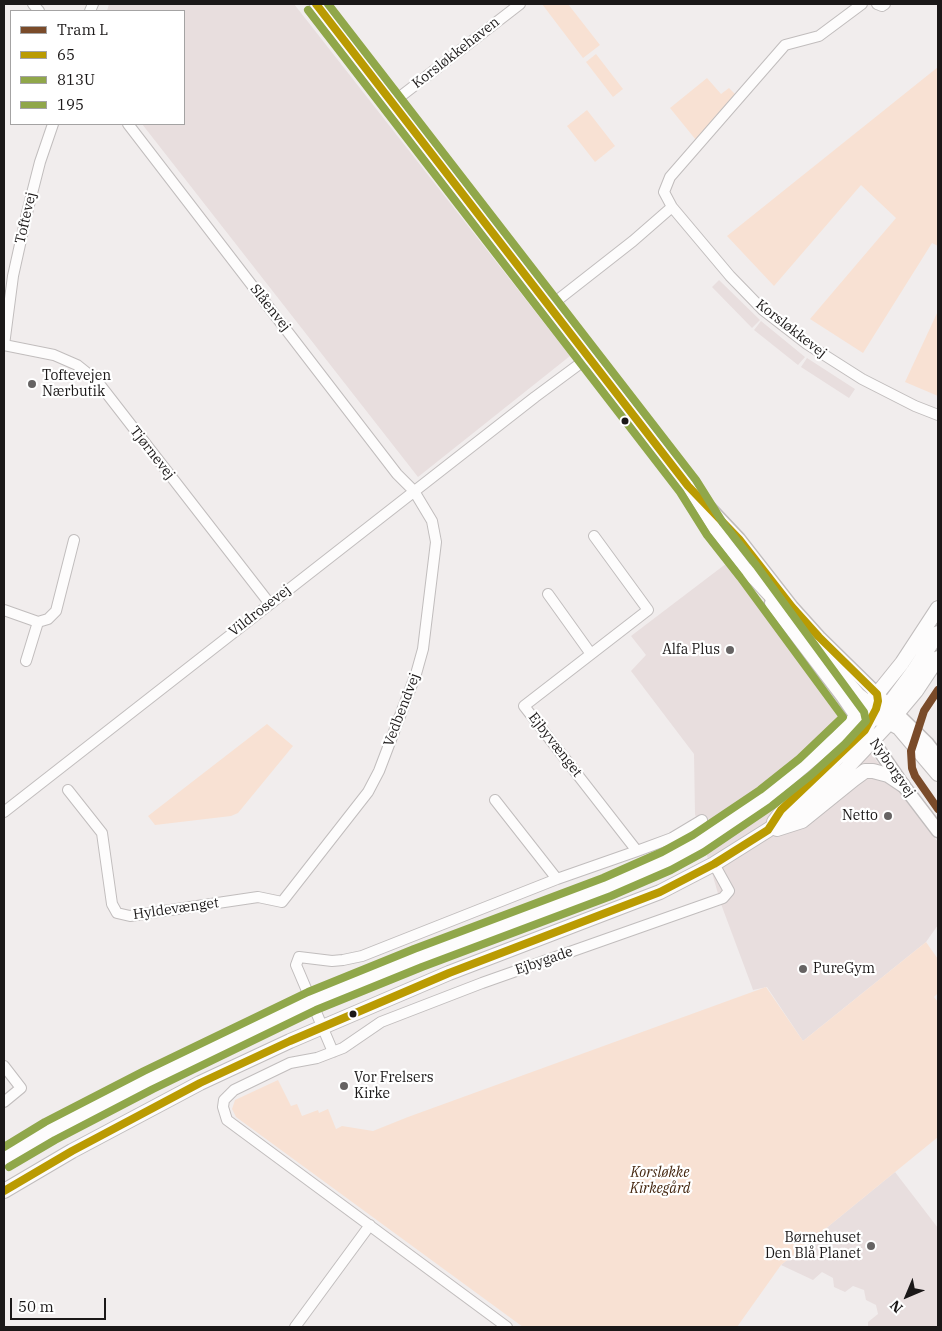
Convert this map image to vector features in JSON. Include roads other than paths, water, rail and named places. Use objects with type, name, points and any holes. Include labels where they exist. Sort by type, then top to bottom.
[{"type":"main road","points":[[748,571],[802,629],[856,693],[881,710],[907,736],[938,774]]},
{"type":"main road","points":[[881,710],[911,650],[938,608]]},
{"type":"main road","points":[[881,710],[913,672],[938,633]]},
{"type":"main road","points":[[4,1158],[50,1131],[148,1080],[312,1001],[418,958],[607,887],[666,861],[706,839],[766,798],[812,761],[856,718],[881,710],[938,658]]},
{"type":"main road","name":"Ejbygade","points":[[4,1191],[72,1151],[200,1083],[322,1027],[449,973],[660,892],[714,864],[807,803],[846,769],[869,735],[881,710]]},
{"type":"main road","points":[[768,830],[802,821],[865,772],[872,771],[888,775],[903,785]]},
{"type":"street","name":"Nyborgvej","points":[[316,4],[688,486],[715,529],[748,571],[938,831]]},
{"type":"street","name":"Korsløkkehaven","points":[[392,103],[520,4]]},
{"type":"street","name":"Korsløkkevej","points":[[862,4],[819,36],[784,45],[670,177],[664,192],[672,207],[730,276],[763,310],[807,344],[862,380],[938,415]]},
{"type":"street","points":[[877,4],[882,6],[885,4]]},
{"type":"street","name":"Toftevej","points":[[4,345],[8,274],[40,162],[53,125]]},
{"type":"street","name":"Slåenvej","points":[[129,125],[397,474],[414,491]]},
{"type":"street","points":[[550,306],[633,241],[672,207]]},
{"type":"street","name":"Tjørnevej","points":[[4,345],[54,355],[77,365],[97,381],[270,604]]},
{"type":"street","name":"Vildrosevej","points":[[4,812],[165,684],[534,397],[589,357]]},
{"type":"street","name":"Nyborgvej","points":[[688,486],[739,539],[792,607],[881,710],[938,757]]},
{"type":"street","name":"Vedbendvej","points":[[282,902],[368,792],[379,771],[416,674],[423,649],[436,542],[432,521],[414,491]]},
{"type":"street","name":"Ejbyvænget","points":[[594,536],[648,610],[524,706],[637,851]]},
{"type":"street","points":[[4,610],[38,622],[48,619],[56,610],[74,540]]},
{"type":"street","points":[[548,594],[591,654]]},
{"type":"street","points":[[26,661],[38,622]]},
{"type":"street","name":"Hyldevænget","points":[[68,790],[102,833],[112,904],[116,913],[130,916],[258,898],[282,902]]},
{"type":"street","points":[[496,800],[557,878]]},
{"type":"street","points":[[333,1052],[296,964],[299,957],[304,956],[332,961],[362,956],[557,878],[672,838],[702,820]]},
{"type":"street","name":"Ejbygade","points":[[370,1225],[227,1120],[222,1108],[224,1100],[234,1090],[290,1063],[317,1058],[350,1044],[381,1022],[482,983],[723,898],[729,891],[714,864]]},
{"type":"street","points":[[4,1066],[21,1088],[4,1102]]},
{"type":"street","points":[[295,1327],[370,1225],[507,1327]]},
{"type":"tram line","name":"L","points":[[938,690],[924,711],[911,751],[912,768],[915,776],[938,809]]},
{"type":"place","name":"Toftevejen Nærbutik","points":[[32,384]]},
{"type":"place","name":"Alfa Plus","points":[[730,650]]},
{"type":"place","name":"Netto","points":[[888,816]]},
{"type":"place","name":"PureGym","points":[[803,969]]},
{"type":"place","name":"Vor Frelsers Kirke","points":[[344,1086]]},
{"type":"place","name":"Børnehuset Den Blå Planet","points":[[871,1246]]},
{"type":"park label","name":"Korsløkke Kirkegård","points":[[660,1182]]}]
